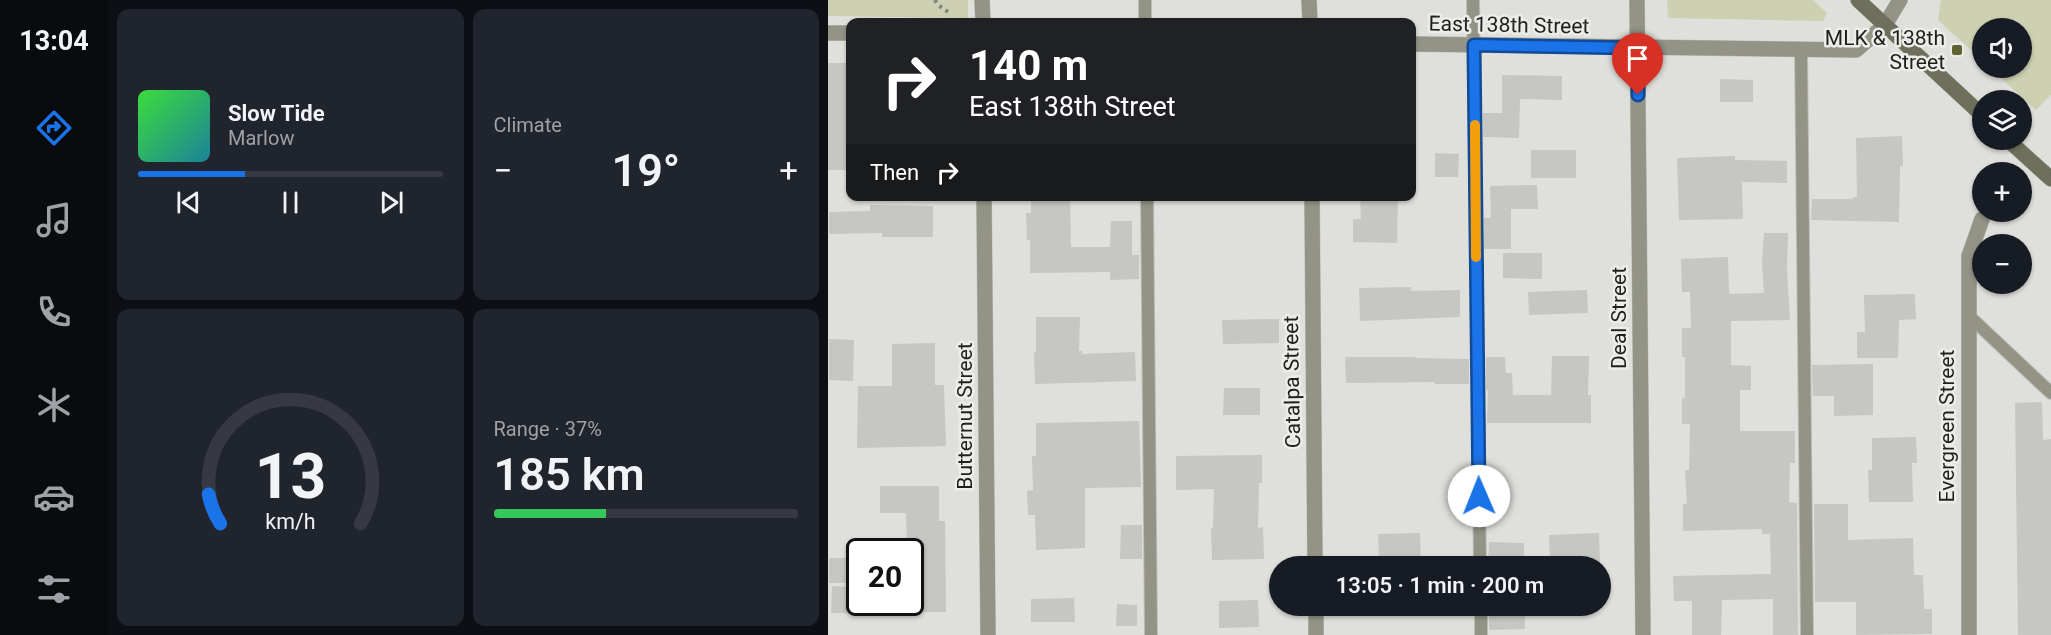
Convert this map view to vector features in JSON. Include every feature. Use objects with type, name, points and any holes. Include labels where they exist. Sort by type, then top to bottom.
[{"type":"main road","points":[[1858,0],[1972,106]]},
{"type":"main road","points":[[2019,150],[2051,179]]},
{"type":"street","points":[[982,0],[983,18]]},
{"type":"street","points":[[1310,0],[1310,18]]},
{"type":"street","name":"Deal Street","points":[[1636,0],[1643,635]]},
{"type":"street","name":"East 138th Street","points":[[1416,44],[1856,50],[1885,25],[1900,0]]},
{"type":"street","points":[[828,33],[846,33]]},
{"type":"street","name":"Butternut Street","points":[[984,201],[988,635]]},
{"type":"street","name":"Catalpa Street","points":[[1312,201],[1315,556]]},
{"type":"street","name":"Evergreen Street","points":[[1969,635],[1969,256],[1981,222]]},
{"type":"street","points":[[1316,616],[1316,635]]},
{"type":"lane","points":[[1145,0],[1145,18]]},
{"type":"lane","points":[[1473,0],[1480,556]]},
{"type":"lane","points":[[1802,50],[1807,635]]},
{"type":"lane","points":[[1147,201],[1151,635]]},
{"type":"lane","points":[[1968,315],[2051,393]]},
{"type":"lane","points":[[1481,616],[1481,635]]},
{"type":"path","points":[[936,0],[937,4],[948,12]]},
{"type":"green space","points":[[828,0],[968,0],[968,18],[828,16]]},
{"type":"green space","points":[[1667,0],[1813,0],[1827,13],[1823,21],[1668,18]]},
{"type":"green space","points":[[1941,0],[2051,0],[2051,95],[2036,110],[2032,106],[2032,90],[2014,90],[2001,78],[2032,78],[2032,18],[1972,18],[1972,51],[1938,20]]},
{"type":"building","points":[[828,63],[846,63],[846,170],[828,170]]},
{"type":"building","points":[[1502,75],[1562,76],[1562,100],[1520,99],[1519,138],[1483,137],[1483,113],[1502,113]]},
{"type":"building","points":[[1720,79],[1753,80],[1753,102],[1720,102]]},
{"type":"building","points":[[1902,136],[1903,166],[1900,166],[1899,222],[1811,220],[1812,199],[1853,199],[1857,197],[1856,138]]},
{"type":"building","points":[[1531,150],[1576,150],[1576,178],[1531,178]]},
{"type":"building","points":[[1435,153],[1459,154],[1458,177],[1435,177]]},
{"type":"building","points":[[1735,156],[1735,160],[1787,161],[1787,183],[1742,182],[1743,219],[1679,220],[1677,158]]},
{"type":"building","points":[[1537,185],[1538,209],[1511,209],[1511,249],[1484,249],[1484,218],[1491,218],[1490,186]]},
{"type":"building","points":[[1031,201],[1070,201],[1071,247],[1110,247],[1111,221],[1132,221],[1132,255],[1139,255],[1139,279],[1110,280],[1110,272],[1030,273],[1030,240],[1027,240],[1026,213],[1031,213]]},
{"type":"building","points":[[1360,201],[1398,201],[1397,243],[1353,242],[1353,219],[1361,219]]},
{"type":"building","points":[[870,205],[933,206],[933,237],[882,237],[882,233],[829,234],[829,212],[870,211]]},
{"type":"building","points":[[1764,233],[1788,233],[1787,271],[1790,320],[1731,321],[1731,365],[1751,366],[1751,390],[1740,390],[1740,431],[1795,431],[1795,463],[1790,463],[1789,502],[1797,503],[1798,635],[1773,635],[1773,599],[1722,600],[1721,635],[1692,635],[1692,601],[1674,601],[1673,576],[1771,574],[1770,534],[1762,534],[1762,529],[1683,531],[1683,504],[1687,504],[1685,470],[1689,470],[1690,424],[1682,424],[1682,398],[1685,398],[1685,357],[1682,357],[1682,328],[1691,328],[1690,292],[1682,292],[1681,259],[1728,257],[1729,294],[1764,293],[1762,262]]},
{"type":"building","points":[[1503,253],[1542,253],[1542,279],[1503,278]]},
{"type":"building","points":[[1411,287],[1411,291],[1460,290],[1460,317],[1360,321],[1359,288]]},
{"type":"building","points":[[1587,290],[1588,313],[1529,315],[1528,292]]},
{"type":"building","points":[[1915,294],[1916,319],[1899,320],[1898,358],[1857,358],[1857,332],[1865,332],[1864,295]]},
{"type":"building","points":[[1036,317],[1080,317],[1079,351],[1082,351],[1082,354],[1135,352],[1136,381],[1035,384]]},
{"type":"building","points":[[1279,319],[1279,343],[1223,344],[1222,320]]},
{"type":"building","points":[[829,339],[854,340],[853,381],[829,380]]},
{"type":"building","points":[[935,343],[935,385],[944,385],[946,446],[857,448],[858,386],[892,386],[892,344]]},
{"type":"building","points":[[1552,356],[1589,356],[1588,395],[1591,395],[1591,423],[1487,423],[1486,357],[1505,357],[1506,373],[1512,373],[1513,395],[1551,395]]},
{"type":"building","points":[[1345,357],[1469,359],[1469,384],[1346,383]]},
{"type":"building","points":[[1873,364],[1873,415],[1834,416],[1834,396],[1813,396],[1812,365]]},
{"type":"building","points":[[1224,388],[1260,388],[1260,415],[1223,415]]},
{"type":"building","points":[[2042,402],[2043,440],[2051,439],[2051,635],[2018,635],[2015,403]]},
{"type":"building","points":[[1139,421],[1141,487],[1085,488],[1085,548],[1036,550],[1035,515],[1028,515],[1027,491],[1033,490],[1032,456],[1036,456],[1036,423]]},
{"type":"building","points":[[1916,437],[1917,463],[1912,463],[1913,502],[1869,502],[1868,470],[1872,470],[1872,438]]},
{"type":"building","points":[[1262,455],[1258,528],[1263,527],[1264,559],[1212,560],[1211,529],[1213,528],[1214,489],[1176,490],[1176,456]]},
{"type":"building","points":[[880,486],[939,486],[939,521],[945,521],[946,612],[924,612],[924,538],[907,538],[906,513],[880,513]]},
{"type":"building","points":[[1814,504],[1848,504],[1848,540],[1913,538],[1914,575],[1923,575],[1924,609],[1932,609],[1932,634],[1856,635],[1856,602],[1815,602]]},
{"type":"building","points":[[1121,525],[1142,525],[1142,559],[1120,559]]},
{"type":"building","points":[[1420,533],[1421,556],[1379,556],[1378,534]]},
{"type":"building","points":[[1599,533],[1600,556],[1550,556],[1549,535]]},
{"type":"building","points":[[1489,542],[1524,543],[1524,556],[1488,556]]},
{"type":"building","points":[[829,558],[846,558],[846,583],[829,583]]},
{"type":"building","points":[[832,586],[846,587],[846,613],[831,613]]},
{"type":"building","points":[[1074,598],[1075,622],[1031,622],[1031,599]]},
{"type":"building","points":[[1258,600],[1259,627],[1219,628],[1219,601]]},
{"type":"building","points":[[1117,604],[1137,605],[1137,626],[1116,626]]},
{"type":"building","points":[[1489,616],[1525,616],[1525,629],[1489,630]]},
{"type":"slow traffic","points":[[1475,125],[1476,257]]},
{"type":"place","name":"MLK & 138th Street","points":[[1957,50]]},
{"type":"route","points":[[1479,496],[1474,45],[1638,48],[1638,95]]}]
